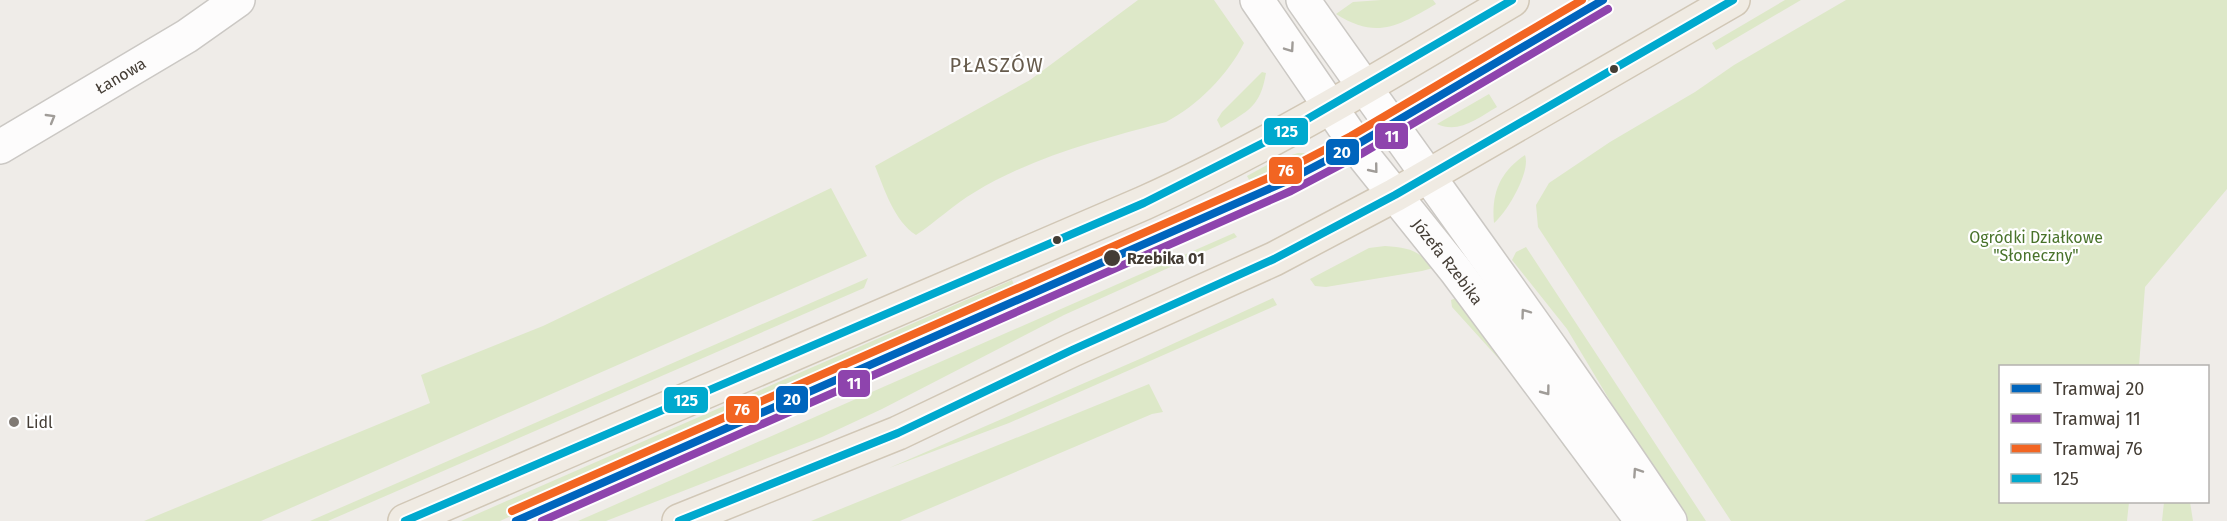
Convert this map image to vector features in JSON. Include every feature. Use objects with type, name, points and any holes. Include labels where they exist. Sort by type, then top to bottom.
[{"type":"main road","points":[[405,521],[1153,199],[1219,168],[1331,108],[1512,0]]},
{"type":"main road","points":[[679,521],[898,433],[1072,350],[1274,259],[1427,177],[1733,0]]},
{"type":"street","name":"Łanowa","points":[[0,147],[177,42],[238,0]]},
{"type":"street","name":"Józefa Rzebika","points":[[1257,0],[1366,159],[1456,270],[1642,521]]},
{"type":"street","name":"Józefa Rzebika","points":[[1303,0],[1427,177],[1595,408],[1670,521]]},
{"type":"green space","points":[[1138,0],[1214,0],[1244,43],[1229,67],[1211,88],[1189,107],[1166,122],[1092,142],[1044,159],[997,180],[967,197],[916,235],[908,229],[891,204],[875,166],[1030,80]]},
{"type":"green space","points":[[1433,0],[1436,4],[1398,24],[1387,27],[1364,26],[1336,14],[1353,2]]},
{"type":"green space","points":[[1580,0],[1591,0],[1509,48],[1506,43]]},
{"type":"green space","points":[[1785,0],[1801,0],[1716,50],[1712,43]]},
{"type":"green space","name":"Ogródki Działkowe \"Słoneczny\"","points":[[1846,0],[2227,0],[2227,189],[2145,287],[2139,365],[1999,365],[1999,503],[2129,503],[2127,521],[1731,521],[1538,227],[1536,205],[1549,183],[1734,65]]},
{"type":"green space","points":[[1262,72],[1266,73],[1257,101],[1246,112],[1221,128],[1217,120],[1222,112]]},
{"type":"green space","points":[[1489,94],[1497,107],[1483,116],[1461,126],[1445,127],[1437,124]]},
{"type":"green space","points":[[1298,153],[1311,153],[1320,158],[1255,190],[1247,176],[1278,159]]},
{"type":"green space","points":[[1525,155],[1525,171],[1517,191],[1494,223],[1494,202],[1499,184],[1509,169]]},
{"type":"green space","points":[[831,188],[867,256],[261,521],[144,521],[430,403],[421,375],[543,326]]},
{"type":"green space","points":[[1234,233],[1237,237],[1064,315],[882,409],[822,437],[606,521],[578,521]]},
{"type":"green space","points":[[1385,246],[1417,253],[1433,268],[1326,287],[1315,286],[1310,279],[1369,248]]},
{"type":"green space","points":[[1526,247],[1706,521],[1682,521],[1567,329],[1512,260],[1516,252]]},
{"type":"green space","points":[[868,278],[864,288],[328,521],[310,521]]},
{"type":"green space","points":[[1012,280],[1018,294],[500,521],[461,521]]},
{"type":"green space","points":[[1461,296],[1598,478],[1584,471],[1563,445],[1545,410],[1452,307],[1451,300]]},
{"type":"green space","points":[[1273,298],[1277,305],[1009,423],[889,468],[1142,358]]},
{"type":"green space","points":[[1149,384],[1163,412],[1152,414],[900,521],[811,521]]},
{"type":"green space","points":[[2164,503],[2190,503],[2193,521],[2162,521]]},
{"type":"tram line","name":"76","points":[[512,511],[1282,172],[1351,136],[1582,0]]},
{"type":"tram line","name":"20","points":[[516,521],[1287,181],[1356,145],[1603,0]]},
{"type":"tram line","name":"11","points":[[542,521],[1291,191],[1361,154],[1608,9]]},
{"type":"transit line","name":"125","points":[[405,521],[1144,203],[1285,132],[1512,0]]},
{"type":"transit line","name":"125","points":[[679,521],[898,433],[1072,350],[1274,259],[1395,195],[1733,0]]},
{"type":"place","name":"Rzebika 01","points":[[1112,258]]},
{"type":"place","name":"Lidl","points":[[14,422]]},
{"type":"district","name":"PŁASZÓW","points":[[997,65]]}]
